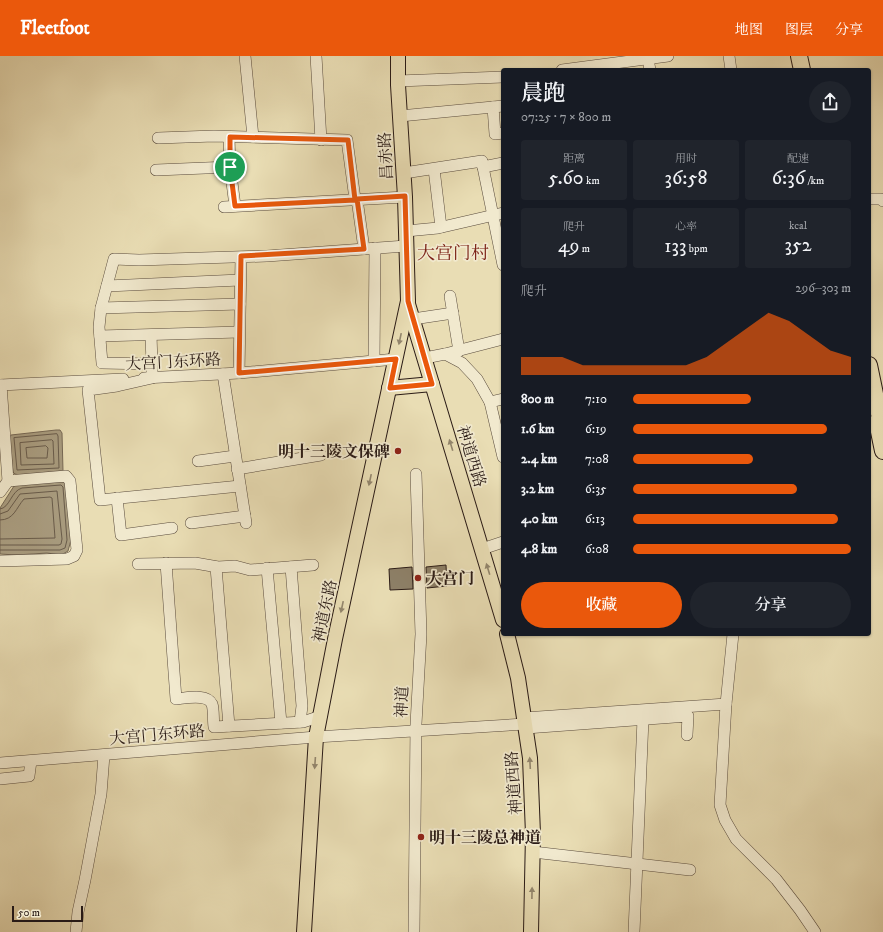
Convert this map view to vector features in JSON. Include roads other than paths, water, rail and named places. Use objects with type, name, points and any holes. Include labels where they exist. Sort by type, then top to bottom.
[{"type":"highway","points":[[799,56],[802,68]]},
{"type":"highway","points":[[805,56],[808,68]]},
{"type":"highway","points":[[871,387],[883,433]]},
{"type":"highway","points":[[871,388],[883,451]]},
{"type":"main road","name":"昌赤路","points":[[398,56],[398,81],[405,196],[408,301]]},
{"type":"main road","name":"神道西路","points":[[408,301],[501,613]]},
{"type":"main road","name":"神道东路","points":[[304,932],[316,737],[335,639],[408,301]]},
{"type":"main road","points":[[390,388],[412,389],[432,384]]},
{"type":"main road","name":"神道西路","points":[[508,636],[518,678],[530,758],[533,852],[531,932]]},
{"type":"street","points":[[246,56],[253,137]]},
{"type":"street","points":[[316,56],[321,140]]},
{"type":"street","points":[[578,68],[668,56]]},
{"type":"street","points":[[729,56],[731,68]]},
{"type":"street","points":[[648,59],[650,68]]},
{"type":"street","points":[[398,81],[501,77]]},
{"type":"street","points":[[400,116],[498,107],[495,134],[501,133]]},
{"type":"street","points":[[230,137],[229,206],[405,196]]},
{"type":"street","points":[[158,138],[253,137],[348,140],[356,199],[369,249],[374,361]]},
{"type":"street","points":[[404,173],[482,161],[498,214],[501,245]]},
{"type":"street","points":[[483,167],[501,163]]},
{"type":"street","points":[[156,170],[230,167]]},
{"type":"street","points":[[434,169],[441,227]]},
{"type":"street","points":[[871,199],[881,199],[883,201]]},
{"type":"street","points":[[406,231],[441,227],[498,214]]},
{"type":"street","points":[[152,364],[102,363],[99,327],[101,308],[114,259],[139,260],[241,256],[406,246]]},
{"type":"street","points":[[239,373],[241,256]]},
{"type":"street","points":[[107,286],[240,280]]},
{"type":"street","points":[[450,296],[459,351]]},
{"type":"street","points":[[101,308],[240,304]]},
{"type":"street","points":[[413,319],[453,313]]},
{"type":"street","points":[[100,336],[239,332]]},
{"type":"street","points":[[151,335],[152,378],[117,386],[88,390],[100,500],[240,486]]},
{"type":"street","points":[[425,358],[459,351],[501,340]]},
{"type":"street","points":[[445,354],[462,364],[477,379],[490,402],[501,449]]},
{"type":"street","name":"大宫门东环路","points":[[1,385],[239,373],[396,359]]},
{"type":"street","points":[[191,523],[245,519],[223,374]]},
{"type":"street","points":[[0,492],[8,481],[1,385]]},
{"type":"street","points":[[490,402],[501,399]]},
{"type":"street","points":[[237,469],[321,454]]},
{"type":"street","points":[[198,461],[235,456]]},
{"type":"street","name":"神道","points":[[414,932],[416,732],[421,634],[416,474]]},
{"type":"street","points":[[0,561],[67,558],[74,556],[77,550],[70,481],[66,476],[8,481]]},
{"type":"street","points":[[116,498],[121,535],[172,528]]},
{"type":"street","points":[[482,549],[501,543]]},
{"type":"street","points":[[166,563],[176,699],[199,697],[206,699],[212,704],[215,746]]},
{"type":"street","points":[[138,564],[195,563],[216,567],[235,566],[250,570],[313,564]]},
{"type":"street","points":[[290,566],[301,699],[300,722]]},
{"type":"street","points":[[216,567],[229,726]]},
{"type":"street","points":[[267,568],[281,723]]},
{"type":"street","points":[[733,636],[726,704],[720,806],[724,820],[736,839],[776,879],[815,932]]},
{"type":"street","points":[[525,723],[726,704]]},
{"type":"street","points":[[214,727],[300,722],[321,716]]},
{"type":"street","points":[[525,723],[688,716],[687,735]]},
{"type":"street","points":[[634,932],[643,719]]},
{"type":"street","name":"大宫门东环路","points":[[0,763],[316,737],[416,732],[525,723]]},
{"type":"street","points":[[76,932],[78,912],[101,794],[104,755]]},
{"type":"street","points":[[0,778],[29,776],[31,761]]},
{"type":"street","points":[[533,852],[690,870]]},
{"type":"water","points":[[60,430],[62,433],[63,471],[19,475],[15,474],[13,472],[9,438],[11,435]]},
{"type":"water","points":[[59,481],[65,482],[71,540],[68,551],[61,555],[47,553],[16,555],[0,554],[0,508],[14,486],[20,484]]},
{"type":"place","name":"明十三陵文保碑","points":[[398,451]]},
{"type":"place","name":"大宫门","points":[[418,578]]},
{"type":"place","name":"明十三陵总神道","points":[[421,837]]},
{"type":"district","name":"大宫门村","points":[[453,253]]}]
